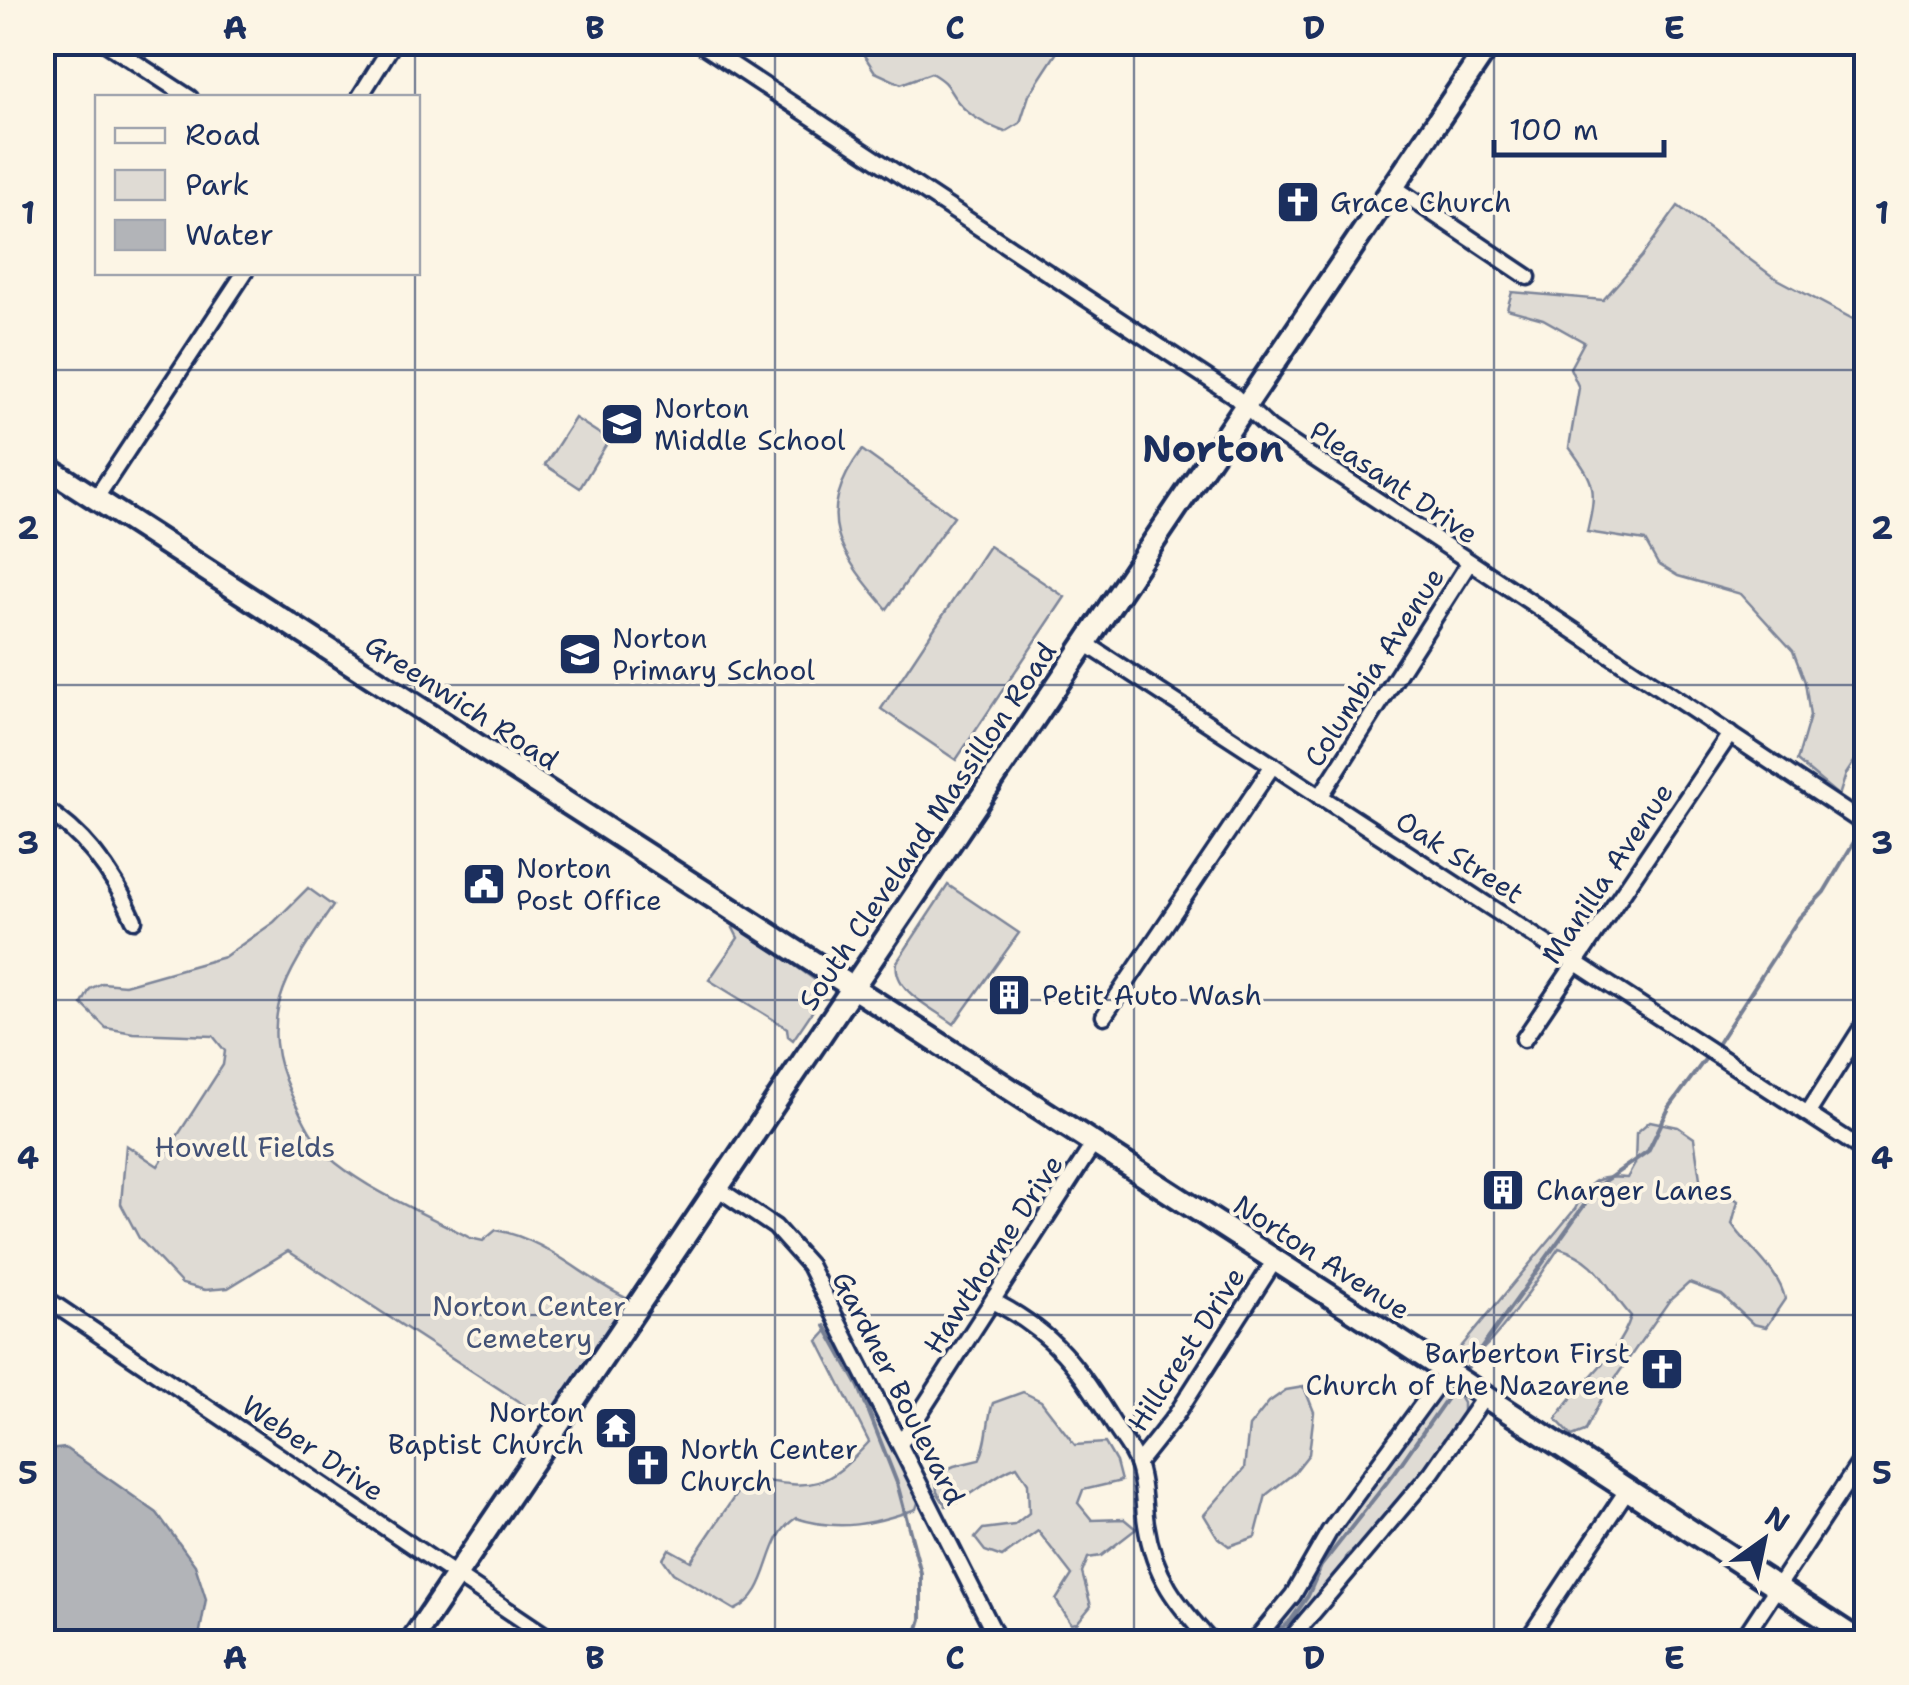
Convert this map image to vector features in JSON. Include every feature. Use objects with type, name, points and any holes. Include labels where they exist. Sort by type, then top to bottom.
[{"type":"main road","name":"South Cleveland Massillon Road","points":[[411,1642],[1492,42]]},
{"type":"main road","name":"Greenwich Road","points":[[42,464],[852,987]]},
{"type":"main road","name":"Norton Avenue","points":[[852,987],[1861,1642]]},
{"type":"street","points":[[104,42],[185,95]]},
{"type":"street","points":[[360,95],[394,42]]},
{"type":"street","name":"Pleasant Drive","points":[[698,42],[1233,395],[1270,429],[1866,826]]},
{"type":"street","points":[[1394,187],[1528,277]]},
{"type":"street","points":[[96,498],[243,275]]},
{"type":"street","name":"Columbia Avenue","points":[[1320,797],[1470,563]]},
{"type":"street","name":"Oak Street","points":[[1085,643],[1866,1152]]},
{"type":"street","name":"Manilla Avenue","points":[[1524,1039],[1730,734]]},
{"type":"street","points":[[1104,1016],[1273,765]]},
{"type":"street","points":[[42,807],[76,832],[104,865],[134,920]]},
{"type":"street","points":[[1808,1113],[1866,1021]]},
{"type":"street","name":"Hawthorne Drive","points":[[900,1444],[1094,1143]]},
{"type":"street","name":"Gardner Boulevard","points":[[717,1188],[764,1218],[804,1257],[1000,1642]]},
{"type":"street","name":"Hillcrest Drive","points":[[1138,1464],[1176,1416],[1275,1260]]},
{"type":"street","name":"Weber Drive","points":[[42,1296],[556,1642]]},
{"type":"street","points":[[993,1302],[1028,1322],[1080,1369],[1138,1464],[1148,1540],[1162,1578],[1180,1609],[1211,1642]]},
{"type":"street","points":[[1254,1642],[1293,1594],[1329,1532],[1447,1371]]},
{"type":"street","points":[[1288,1642],[1432,1472],[1485,1396]]},
{"type":"street","points":[[1741,1642],[1866,1453]]},
{"type":"street","points":[[1526,1642],[1627,1490]]},
{"type":"green space","points":[[856,43],[1063,43],[1029,95],[1020,123],[1005,132],[968,112],[945,83],[931,73],[901,84],[875,72]]},
{"type":"green space","points":[[1678,206],[1772,276],[1866,326],[1866,744],[1846,774],[1839,796],[1797,761],[1810,716],[1805,682],[1793,651],[1741,594],[1678,576],[1658,564],[1645,541],[1587,532],[1592,487],[1569,447],[1579,388],[1570,368],[1584,342],[1543,319],[1507,309],[1512,292],[1603,300],[1642,256]]},
{"type":"green space","points":[[575,418],[609,440],[580,488],[545,465]]},
{"type":"green space","points":[[862,450],[954,516],[887,609],[856,570],[838,534],[838,495]]},
{"type":"green space","points":[[989,546],[1065,597],[956,760],[881,709]]},
{"type":"green space","points":[[948,885],[1019,933],[954,1024],[916,998],[897,972],[897,962]]},
{"type":"green space","points":[[308,888],[333,906],[291,973],[276,1017],[276,1040],[280,1066],[291,1094],[322,1149],[367,1184],[470,1238],[483,1241],[496,1230],[515,1235],[630,1300],[550,1422],[288,1251],[228,1288],[205,1290],[182,1284],[139,1238],[121,1204],[126,1145],[158,1166],[223,1065],[225,1051],[213,1036],[106,1028],[82,1004],[90,989],[102,983],[125,985],[224,957],[274,922]]},
{"type":"green space","points":[[738,925],[815,980],[816,1006],[793,1040],[787,1028],[709,980],[738,938],[733,928]]},
{"type":"green space","points":[[1650,1121],[1678,1127],[1694,1138],[1702,1192],[1717,1197],[1730,1195],[1738,1201],[1732,1224],[1770,1269],[1785,1299],[1766,1327],[1753,1324],[1722,1295],[1689,1283],[1669,1301],[1604,1394],[1585,1431],[1572,1436],[1556,1419],[1617,1345],[1631,1316],[1584,1260],[1559,1248],[1486,1346],[1463,1363],[1456,1353],[1575,1209],[1589,1186],[1600,1179],[1627,1178],[1635,1164],[1636,1133]]},
{"type":"green space","points":[[828,1330],[876,1410],[920,1496],[916,1509],[856,1524],[827,1525],[796,1518],[778,1539],[756,1591],[735,1610],[673,1573],[663,1559],[669,1549],[691,1561],[747,1478],[787,1484],[815,1483],[839,1471],[869,1442],[818,1341]]},
{"type":"green space","points":[[1304,1387],[1314,1412],[1309,1454],[1294,1473],[1266,1495],[1255,1537],[1229,1546],[1218,1538],[1204,1515],[1244,1469],[1249,1427],[1269,1402],[1286,1390]]},
{"type":"green space","points":[[1445,1388],[1457,1393],[1463,1403],[1463,1419],[1450,1441],[1371,1537],[1347,1555],[1340,1574],[1282,1642],[1261,1642],[1296,1600],[1322,1552],[1436,1394]]},
{"type":"green space","points":[[1023,1392],[1041,1401],[1075,1445],[1105,1443],[1121,1481],[1083,1490],[1078,1503],[1092,1520],[1124,1519],[1136,1529],[1101,1556],[1088,1558],[1082,1573],[1091,1606],[1077,1623],[1071,1624],[1056,1600],[1072,1575],[1038,1531],[1002,1557],[985,1551],[975,1538],[983,1529],[1014,1525],[1029,1513],[1028,1483],[1017,1466],[946,1506],[937,1492],[935,1475],[979,1460],[993,1403]]},
{"type":"water","points":[[65,1448],[157,1513],[195,1565],[206,1599],[198,1642],[58,1642],[42,1624],[43,1459],[48,1450]]},
{"type":"waterway","points":[[1718,1043],[1799,918],[1824,892],[1860,832]]},
{"type":"waterway","points":[[1465,1371],[1598,1186],[1648,1151],[1669,1108],[1706,1058]]},
{"type":"waterway","points":[[825,1326],[859,1387],[897,1483],[921,1573],[921,1619],[914,1642]]},
{"type":"waterway","points":[[1267,1642],[1291,1620],[1308,1596],[1321,1566],[1395,1472],[1454,1388]]},
{"type":"place","name":"Grace Church","points":[[1298,202]]},
{"type":"place","name":"Norton Middle School","points":[[622,424]]},
{"type":"place","name":"Norton Primary School","points":[[580,654]]},
{"type":"place","name":"Norton Post Office","points":[[484,884]]},
{"type":"place","name":"Petit Auto Wash","points":[[1009,995]]},
{"type":"place","name":"Charger Lanes","points":[[1503,1190]]},
{"type":"place","name":"Barberton First Church of the Nazarene","points":[[1662,1369]]},
{"type":"place","name":"Norton Baptist Church","points":[[616,1428]]},
{"type":"place","name":"North Center Church","points":[[648,1465]]},
{"type":"district","name":"Norton","points":[[1213,449]]},
{"type":"park label","name":"Howell Fields","points":[[245,1147]]},
{"type":"park label","name":"Norton Center Cemetery","points":[[529,1322]]}]
